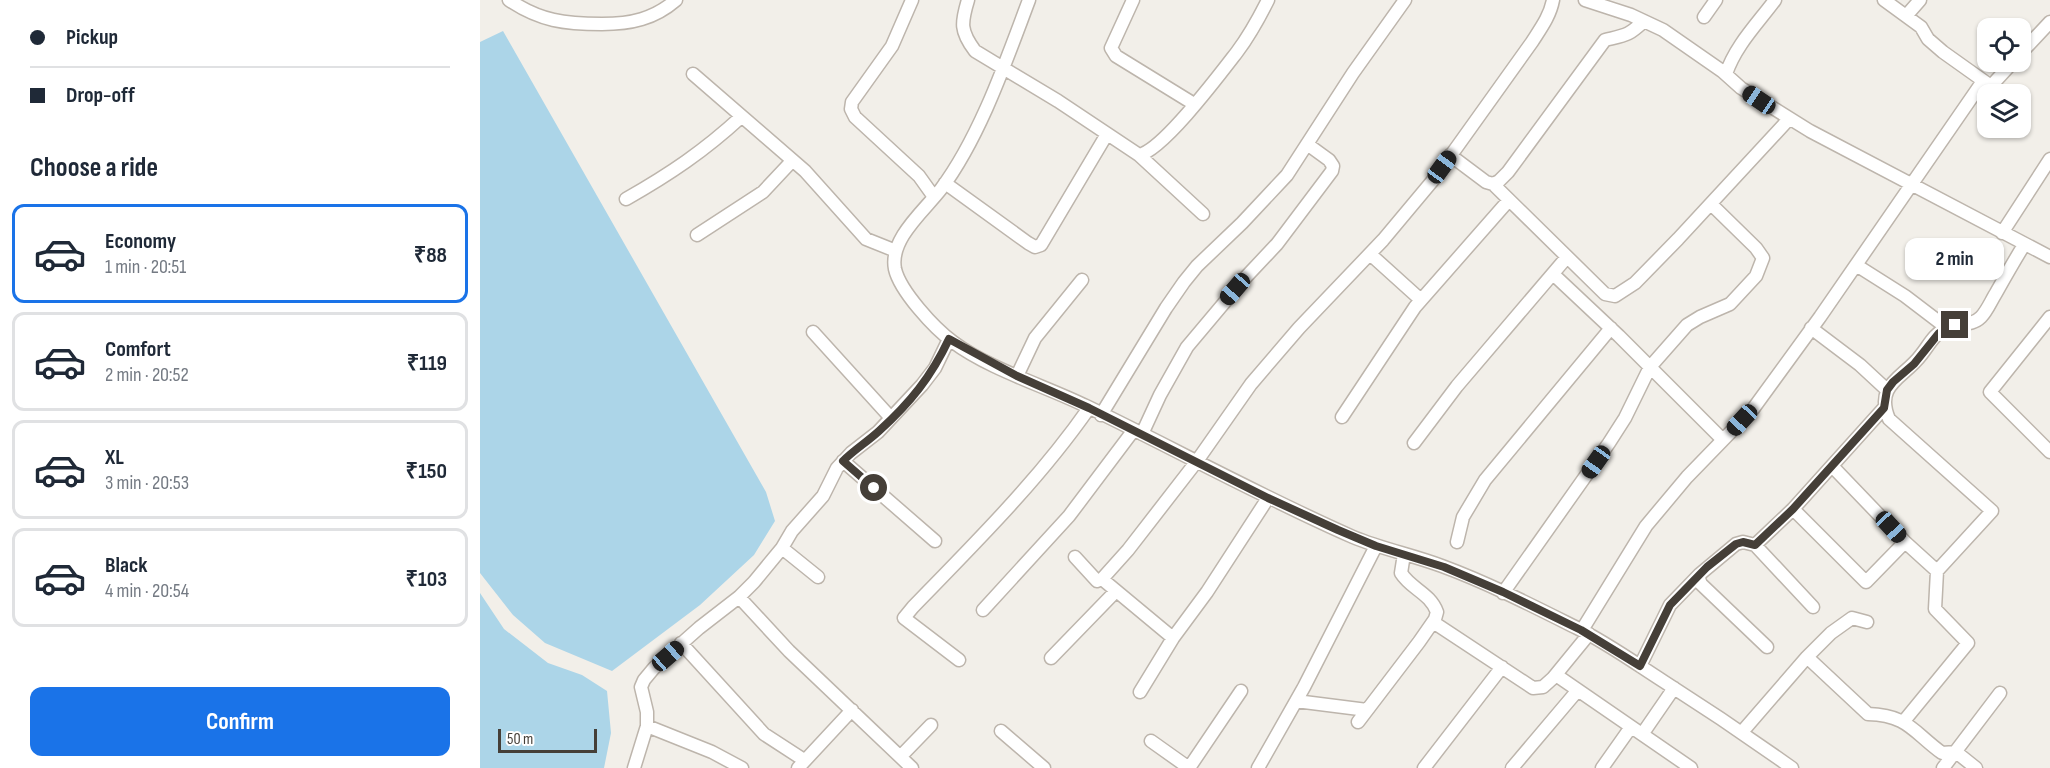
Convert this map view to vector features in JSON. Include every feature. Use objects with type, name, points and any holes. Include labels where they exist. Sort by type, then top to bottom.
[{"type":"street","points":[[508,0],[544,19],[579,25],[635,22],[657,14],[676,0]]},
{"type":"street","points":[[912,0],[892,46],[852,102],[851,109],[855,117],[867,129],[919,176],[934,197]]},
{"type":"street","points":[[968,0],[962,27],[965,38],[975,51],[1058,100],[1139,155],[1203,214]]},
{"type":"street","points":[[1029,0],[1004,68],[977,126],[945,183],[907,230],[896,251],[895,270],[900,283],[911,300],[949,339],[1017,376],[1089,408],[1268,498],[1376,546],[1444,567],[1503,592],[1585,632],[1742,732],[1792,768]]},
{"type":"street","points":[[1133,0],[1111,48],[1116,56],[1194,104]]},
{"type":"street","points":[[1139,155],[1146,153],[1158,143],[1194,104],[1238,51],[1268,0]]},
{"type":"street","points":[[1101,415],[1184,282],[1287,175],[1353,73],[1405,0]]},
{"type":"street","points":[[1075,557],[1097,581],[1102,579],[1128,550],[1197,461],[1251,384],[1299,328],[1370,254],[1434,179],[1544,24],[1553,0]]},
{"type":"street","points":[[1586,0],[1663,30],[1726,74],[1741,88],[1789,119],[2050,257]]},
{"type":"street","points":[[1704,17],[1716,0]]},
{"type":"street","points":[[1726,74],[1728,65],[1775,0]]},
{"type":"street","points":[[1884,0],[1921,27],[1928,39],[1943,52],[1987,84],[2001,72]]},
{"type":"street","points":[[1906,16],[1920,0]]},
{"type":"street","points":[[1493,184],[1508,172],[1605,40],[1631,33],[1644,21]]},
{"type":"street","points":[[2031,42],[2050,22]]},
{"type":"street","points":[[693,74],[817,184],[866,239],[896,251]]},
{"type":"street","points":[[1433,622],[1533,688],[1543,687],[1556,675],[1585,632],[1646,526],[1687,477],[1753,409],[1911,184],[1977,97]]},
{"type":"street","points":[[626,199],[672,173],[741,117]]},
{"type":"street","points":[[1450,155],[1486,182],[1493,184],[1605,294],[1614,296],[1635,283],[1789,119]]},
{"type":"street","points":[[945,183],[1035,247],[1041,245],[1107,134]]},
{"type":"street","points":[[983,610],[1069,516],[1138,432],[1187,347],[1277,244],[1332,171],[1333,166],[1329,160],[1307,144]]},
{"type":"street","points":[[2002,233],[2050,159]]},
{"type":"street","points":[[697,235],[763,192],[792,161]]},
{"type":"street","points":[[1342,417],[1421,300],[1509,200]]},
{"type":"street","points":[[1503,592],[1609,443],[1625,418],[1650,367],[1687,325],[1730,304],[1756,276],[1763,258],[1756,248],[1711,204]]},
{"type":"street","points":[[1755,545],[1793,509],[1884,408],[1887,390],[1921,356],[1930,342],[1947,328],[1970,324],[1984,314],[2024,245]]},
{"type":"street","points":[[1370,254],[1421,300]]},
{"type":"street","points":[[1414,443],[1457,386],[1567,257]]},
{"type":"street","points":[[1856,265],[1905,296],[1947,328]]},
{"type":"street","points":[[1553,274],[1611,328],[1723,440]]},
{"type":"street","points":[[1017,376],[1035,338],[1082,280]]},
{"type":"street","points":[[2050,317],[1990,392],[2050,452]]},
{"type":"street","points":[[1457,542],[1463,517],[1485,480],[1611,328]]},
{"type":"street","points":[[1811,328],[1860,365],[1887,390]]},
{"type":"street","points":[[813,332],[891,418]]},
{"type":"street","points":[[634,768],[647,726],[647,712],[641,687],[644,680],[654,668],[699,628],[740,597],[823,496],[843,461],[891,418],[922,385],[935,368],[949,339]]},
{"type":"street","points":[[959,660],[904,618],[978,542],[1030,484],[1089,408]]},
{"type":"street","points":[[1884,408],[1889,419],[1899,429],[1992,511],[1936,571],[1935,609],[1968,643],[1904,721]]},
{"type":"street","points":[[843,461],[935,541]]},
{"type":"street","points":[[1832,465],[1905,542],[1936,571]]},
{"type":"street","points":[[1140,692],[1173,638],[1208,592],[1268,498]]},
{"type":"street","points":[[1793,509],[1866,582],[1905,542]]},
{"type":"street","points":[[1640,666],[1670,605],[1700,574],[1736,544],[1743,542],[1755,545],[1813,607]]},
{"type":"street","points":[[1258,768],[1296,701],[1376,546]]},
{"type":"street","points":[[782,548],[818,577]]},
{"type":"street","points":[[1358,722],[1433,622],[1437,612],[1434,603],[1406,580],[1401,573],[1404,554]]},
{"type":"street","points":[[1700,574],[1701,584],[1767,647]]},
{"type":"street","points":[[1102,579],[1173,638]]},
{"type":"street","points":[[1051,658],[1116,591]]},
{"type":"street","points":[[740,597],[789,651],[912,768]]},
{"type":"street","points":[[1742,732],[1831,633],[1852,618],[1867,622]]},
{"type":"street","points":[[681,644],[764,734],[801,764],[852,710]]},
{"type":"street","points":[[1808,657],[1868,714],[1885,714],[1904,721],[1942,753],[1956,752],[1976,768]]},
{"type":"street","points":[[1424,768],[1502,667]]},
{"type":"street","points":[[1556,675],[1691,768]]},
{"type":"street","points":[[1642,733],[1674,688]]},
{"type":"street","points":[[1512,768],[1578,690]]},
{"type":"street","points":[[1151,741],[1189,768],[1241,691]]},
{"type":"street","points":[[1943,768],[2000,693]]},
{"type":"street","points":[[1296,701],[1367,710]]},
{"type":"street","points":[[901,756],[931,725]]},
{"type":"street","points":[[647,726],[712,752],[742,768]]},
{"type":"street","points":[[1602,768],[1631,727]]},
{"type":"street","points":[[1001,731],[1044,768]]},
{"type":"water","points":[[503,31],[766,492],[775,521],[754,555],[700,605],[612,671],[545,643],[513,615],[480,573],[480,42]]},
{"type":"water","points":[[480,593],[504,629],[548,663],[582,675],[607,691],[611,733],[604,768],[480,768]]},
{"type":"route","points":[[874,488],[843,461],[878,432],[904,406],[935,368],[949,339],[958,346],[1017,376],[1089,408],[1268,498],[1338,530],[1376,546],[1444,567],[1503,592],[1581,630],[1640,666],[1670,605],[1707,567],[1736,544],[1743,542],[1755,545],[1793,509],[1884,408],[1887,390],[1893,382],[1914,364],[1939,333],[1955,325]]}]
